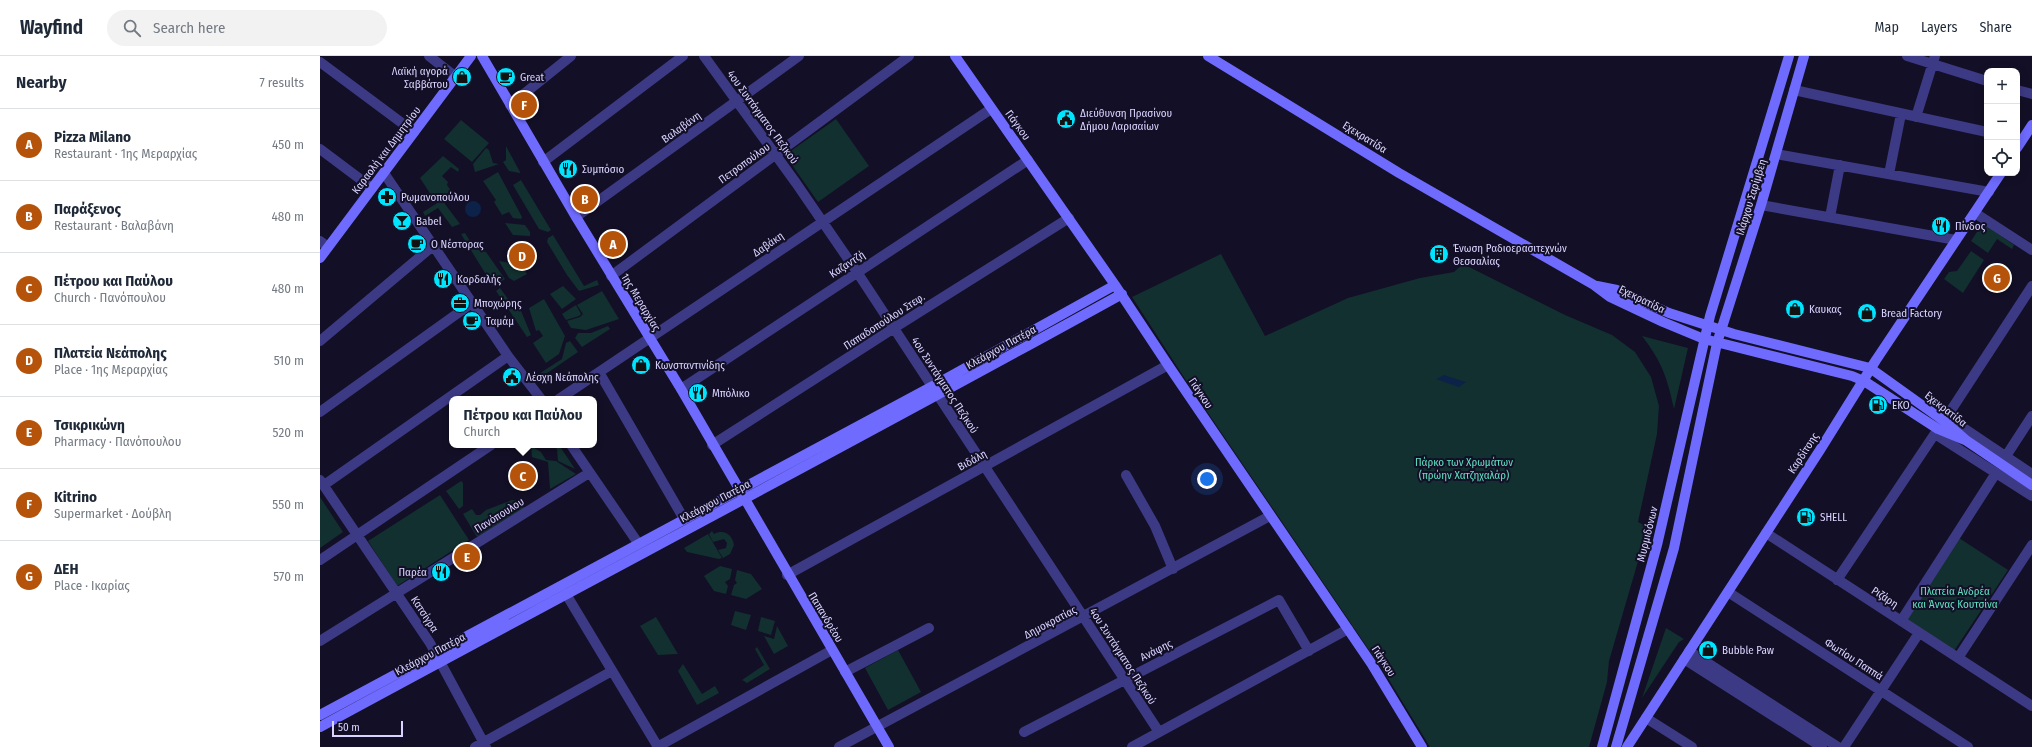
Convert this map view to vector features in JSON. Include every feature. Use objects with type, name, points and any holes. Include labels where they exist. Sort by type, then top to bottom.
[{"type":"street","points":[[429,56],[456,77]]},
{"type":"street","name":"Καραολή και Δημητρίου","points":[[320,258],[324,244],[384,173],[471,56]]},
{"type":"street","name":"1ης Μεραρχίας","points":[[482,56],[543,162],[680,389],[743,499]]},
{"type":"street","points":[[510,105],[570,56]]},
{"type":"street","points":[[543,162],[683,56]]},
{"type":"street","name":"4ου Συντάγματος Πεζικού","points":[[704,56],[857,272],[1159,732]]},
{"type":"street","name":"Βαλαβάνη","points":[[576,217],[799,56]]},
{"type":"street","name":"Πετροπούλου","points":[[611,276],[909,56]]},
{"type":"street","name":"Γιάγκου","points":[[955,56],[1116,285],[1168,366],[1371,663],[1422,747]]},
{"type":"street","name":"Εχεκρατίδα","points":[[1208,56],[1406,177],[1594,285],[1610,297],[1663,322],[1704,339],[1852,376],[1864,381],[1967,441],[2032,485]]},
{"type":"street","name":"Ιλάρχου Σαρίμβεη","points":[[1707,326],[1789,56]]},
{"type":"street","name":"Ιλάρχου Σαρίμβεη","points":[[1717,343],[1761,205],[1804,56]]},
{"type":"street","points":[[1907,56],[1934,60],[1984,80]]},
{"type":"street","points":[[1916,117],[1934,60]]},
{"type":"street","points":[[320,62],[414,132]]},
{"type":"street","points":[[1794,90],[1984,131]]},
{"type":"street","points":[[2020,91],[2032,94]]},
{"type":"street","name":"Δαβάκη","points":[[563,396],[991,109]]},
{"type":"street","points":[[1889,174],[1901,114]]},
{"type":"street","points":[[2020,141],[2032,125]]},
{"type":"street","points":[[320,149],[372,188]]},
{"type":"street","points":[[1776,154],[1989,192]]},
{"type":"street","name":"Καζαντζή","points":[[680,389],[1028,160]]},
{"type":"street","points":[[1830,217],[1840,165]]},
{"type":"street","points":[[384,173],[508,356],[539,396]]},
{"type":"street","name":"Καρδίτσης","points":[[1627,747],[1864,381],[1870,368],[1999,176]]},
{"type":"street","points":[[1761,205],[1956,240]]},
{"type":"street","points":[[1975,213],[2032,250]]},
{"type":"street","name":"Παπαδοπούλου Στεφ.","points":[[712,445],[1069,218]]},
{"type":"street","points":[[320,340],[434,245]]},
{"type":"street","name":"Κλεάρχου Πατέρα","points":[[320,715],[933,386],[1116,285]]},
{"type":"street","name":"Εχεκρατίδα","points":[[1594,285],[1617,290],[1707,326],[1870,368],[1941,425]]},
{"type":"street","points":[[1837,580],[2032,286]]},
{"type":"street","name":"Κλεάρχου Πατέρα","points":[[320,727],[939,395],[1122,294]]},
{"type":"street","points":[[320,412],[472,303]]},
{"type":"street","name":"Μυρμιδόνων","points":[[1602,747],[1657,545],[1707,326]]},
{"type":"street","points":[[1616,747],[1674,548],[1717,343]]},
{"type":"street","points":[[449,396],[508,356]]},
{"type":"street","name":"Βιδάλη","points":[[787,575],[1168,366]]},
{"type":"street","points":[[599,372],[684,519]]},
{"type":"street","points":[[322,483],[449,396]]},
{"type":"street","points":[[2006,456],[2032,416]]},
{"type":"street","points":[[1941,425],[2006,456],[2032,474]]},
{"type":"street","points":[[1941,425],[1996,473],[2032,496]]},
{"type":"street","points":[[320,560],[487,448]]},
{"type":"street","points":[[573,448],[638,543]]},
{"type":"street","name":"Πανόπουλου","points":[[320,641],[396,592],[589,473]]},
{"type":"street","points":[[1901,621],[1996,473]]},
{"type":"street","points":[[1126,475],[1155,526],[1173,569]]},
{"type":"street","name":"Κατσίγρα","points":[[322,483],[435,652],[481,745]]},
{"type":"street","name":"Παπανδρέου","points":[[743,499],[888,747]]},
{"type":"street","name":"Δημοκρατίας","points":[[839,747],[1084,618],[1270,516]]},
{"type":"street","name":"Ριζάρη","points":[[1766,533],[1958,658],[2030,702]]},
{"type":"street","points":[[1958,658],[2032,545]]},
{"type":"street","name":"Φωτίου Παππά","points":[[1728,592],[1968,747]]},
{"type":"street","points":[[566,594],[658,747],[832,650]]},
{"type":"street","name":"Ανάφης","points":[[1024,732],[1279,600],[1309,651]]},
{"type":"street","points":[[845,672],[929,628]]},
{"type":"street","points":[[1132,747],[1348,629]]},
{"type":"street","points":[[1844,747],[1880,690],[1919,633]]},
{"type":"street","points":[[1687,655],[1822,747]]},
{"type":"street","points":[[1687,655],[1838,747]]},
{"type":"street","points":[[481,745],[612,672]]},
{"type":"street","points":[[1646,718],[1692,747]]},
{"type":"green space","points":[[836,119],[869,166],[818,202],[785,155]]},
{"type":"green space","points":[[461,120],[489,143],[472,162],[444,139]]},
{"type":"green space","points":[[506,146],[520,173],[509,171],[503,162],[506,160]]},
{"type":"green space","points":[[486,148],[489,150],[493,163],[499,164],[475,172],[473,164]]},
{"type":"green space","points":[[443,156],[459,169],[458,172],[451,167],[442,176],[448,182],[447,185],[451,191],[435,201],[420,178]]},
{"type":"green space","points":[[498,172],[522,217],[521,219],[513,218],[509,212],[502,215],[494,202],[496,200],[483,181]]},
{"type":"green space","points":[[521,180],[551,230],[548,232],[539,229],[513,185]]},
{"type":"green space","points":[[442,200],[460,224],[452,227],[438,208],[425,216],[423,212]]},
{"type":"green space","points":[[505,223],[525,225],[530,232],[530,236],[513,235]]},
{"type":"green space","points":[[1983,223],[2014,245],[2012,249],[1997,239],[1988,253],[1971,241]]},
{"type":"green space","points":[[465,233],[475,249],[486,252],[505,279],[493,286],[461,234]]},
{"type":"green space","points":[[553,235],[584,286],[597,280],[599,285],[579,291],[567,275],[547,242],[548,238]]},
{"type":"green space","points":[[1971,251],[1984,260],[1963,293],[1944,279],[1949,272],[1957,271]]},
{"type":"green space","name":"Πάρκο των Χρωμάτων (πρώην Χατζηχαλάρ)","points":[[1221,254],[1265,336],[1348,298],[1420,278],[1454,272],[1463,264],[1565,315],[1612,335],[1635,352],[1651,377],[1659,406],[1657,434],[1638,522],[1648,527],[1609,661],[1607,682],[1589,747],[1430,747],[1386,675],[1189,385],[1132,297]]},
{"type":"green space","points":[[517,259],[527,274],[514,281],[509,278],[499,261],[510,263]]},
{"type":"green space","points":[[563,286],[576,299],[562,309],[550,294]]},
{"type":"green space","points":[[500,288],[513,306],[519,306],[531,335],[527,337],[496,291]]},
{"type":"green space","points":[[602,291],[619,319],[586,330],[571,328],[567,321],[580,317],[583,314],[577,305]]},
{"type":"green space","points":[[544,299],[565,336],[559,354],[546,363],[533,343],[543,336],[539,330],[536,331],[529,308]]},
{"type":"green space","points":[[576,305],[581,314],[566,320],[562,314]]},
{"type":"green space","points":[[608,326],[610,329],[582,347],[575,338],[578,333],[591,333]]},
{"type":"green space","points":[[1642,336],[1688,348],[1674,409],[1663,370]]},
{"type":"green space","points":[[570,341],[578,352],[537,380],[534,377],[562,359],[566,343]]},
{"type":"green space","points":[[531,448],[534,448],[541,452],[546,460],[556,461],[576,474],[550,489],[548,462],[532,457]]},
{"type":"green space","points":[[556,448],[561,448],[575,469],[558,461]]},
{"type":"green space","points":[[461,481],[463,483],[463,506],[459,509],[446,491]]},
{"type":"green space","points":[[440,495],[469,540],[397,586],[368,541]]},
{"type":"green space","points":[[320,497],[343,532],[320,548]]},
{"type":"green space","points":[[512,500],[520,501],[525,508],[477,537],[463,514],[472,509],[476,515],[480,515],[486,510]]},
{"type":"green space","points":[[712,531],[714,534],[724,532],[729,535],[734,545],[730,554],[723,558],[718,550],[726,548],[727,543],[724,539],[713,542],[709,534]]},
{"type":"green space","points":[[708,534],[722,558],[719,559],[687,552],[684,548]]},
{"type":"green space","name":"Πλατεία Ανδρέα και Άννας Κουτσίνα","points":[[1959,538],[2008,570],[1954,651],[1906,619]]},
{"type":"green space","points":[[720,566],[732,569],[730,579],[725,582],[728,586],[726,594],[714,591],[704,576]]},
{"type":"green space","points":[[737,570],[751,574],[762,589],[746,599],[731,595],[734,585],[737,583],[735,580]]},
{"type":"green space","points":[[735,611],[751,615],[746,630],[731,625]]},
{"type":"green space","points":[[656,617],[678,654],[658,655],[640,626]]},
{"type":"green space","points":[[761,617],[775,621],[771,635],[758,631]]},
{"type":"green space","points":[[777,626],[788,646],[774,654],[764,636],[774,639]]},
{"type":"green space","points":[[1666,628],[1684,639],[1679,642],[1642,698]]},
{"type":"green space","points":[[757,647],[770,669],[747,683],[742,680],[764,665],[755,649]]},
{"type":"green space","points":[[898,650],[921,692],[888,710],[865,668]]},
{"type":"green space","points":[[683,664],[702,694],[715,686],[719,693],[697,705],[678,671]]},
{"type":"water","points":[[473,201],[479,203],[481,209],[479,215],[473,217],[467,215],[465,209],[467,203]]},
{"type":"water","points":[[1444,375],[1466,382],[1459,387],[1436,379]]},
{"type":"place","name":"Λαϊκή αγορά Σαββάτου","points":[[462,77]]},
{"type":"place","name":"Great","points":[[506,77]]},
{"type":"place","name":"Kitrino","points":[[524,105]]},
{"type":"place","name":"Διεύθυνση Πρασίνου Δήμου Λαρισαίων","points":[[1066,119]]},
{"type":"place","name":"Συμπόσιο","points":[[568,169]]},
{"type":"place","name":"Ρωμανοπούλου","points":[[387,197]]},
{"type":"place","name":"Παράξενος","points":[[585,199]]},
{"type":"place","name":"Babel","points":[[402,221]]},
{"type":"place","name":"Πίνδος","points":[[1941,226]]},
{"type":"place","name":"Ο Νέστορας","points":[[417,244]]},
{"type":"place","name":"Pizza Milano","points":[[613,244]]},
{"type":"place","name":"Ένωση Ραδιοερασιτεχνών Θεσσαλίας","points":[[1439,254]]},
{"type":"place","name":"Πλατεία Νεάπολης","points":[[522,256]]},
{"type":"place","name":"ΔΕΗ","points":[[1997,278]]},
{"type":"place","name":"Κορδαλής","points":[[443,279]]},
{"type":"place","name":"Μποχώρης","points":[[460,303]]},
{"type":"place","name":"Καυκας","points":[[1795,309]]},
{"type":"place","name":"Bread Factory","points":[[1867,313]]},
{"type":"place","name":"Ταμάμ","points":[[472,321]]},
{"type":"place","name":"Κωνσταντινίδης","points":[[641,365]]},
{"type":"place","name":"Λέσχη Νεάπολης","points":[[512,377]]},
{"type":"place","name":"Μπόλικο","points":[[698,393]]},
{"type":"place","name":"EKO","points":[[1878,405]]},
{"type":"place","name":"Πέτρου και Παύλου","points":[[523,476]]},
{"type":"place","name":"SHELL","points":[[1806,517]]},
{"type":"place","name":"Τσικρικώνη","points":[[467,557]]},
{"type":"place","name":"Παρέα","points":[[441,572]]},
{"type":"place","name":"Bubble Paw","points":[[1708,650]]}]
